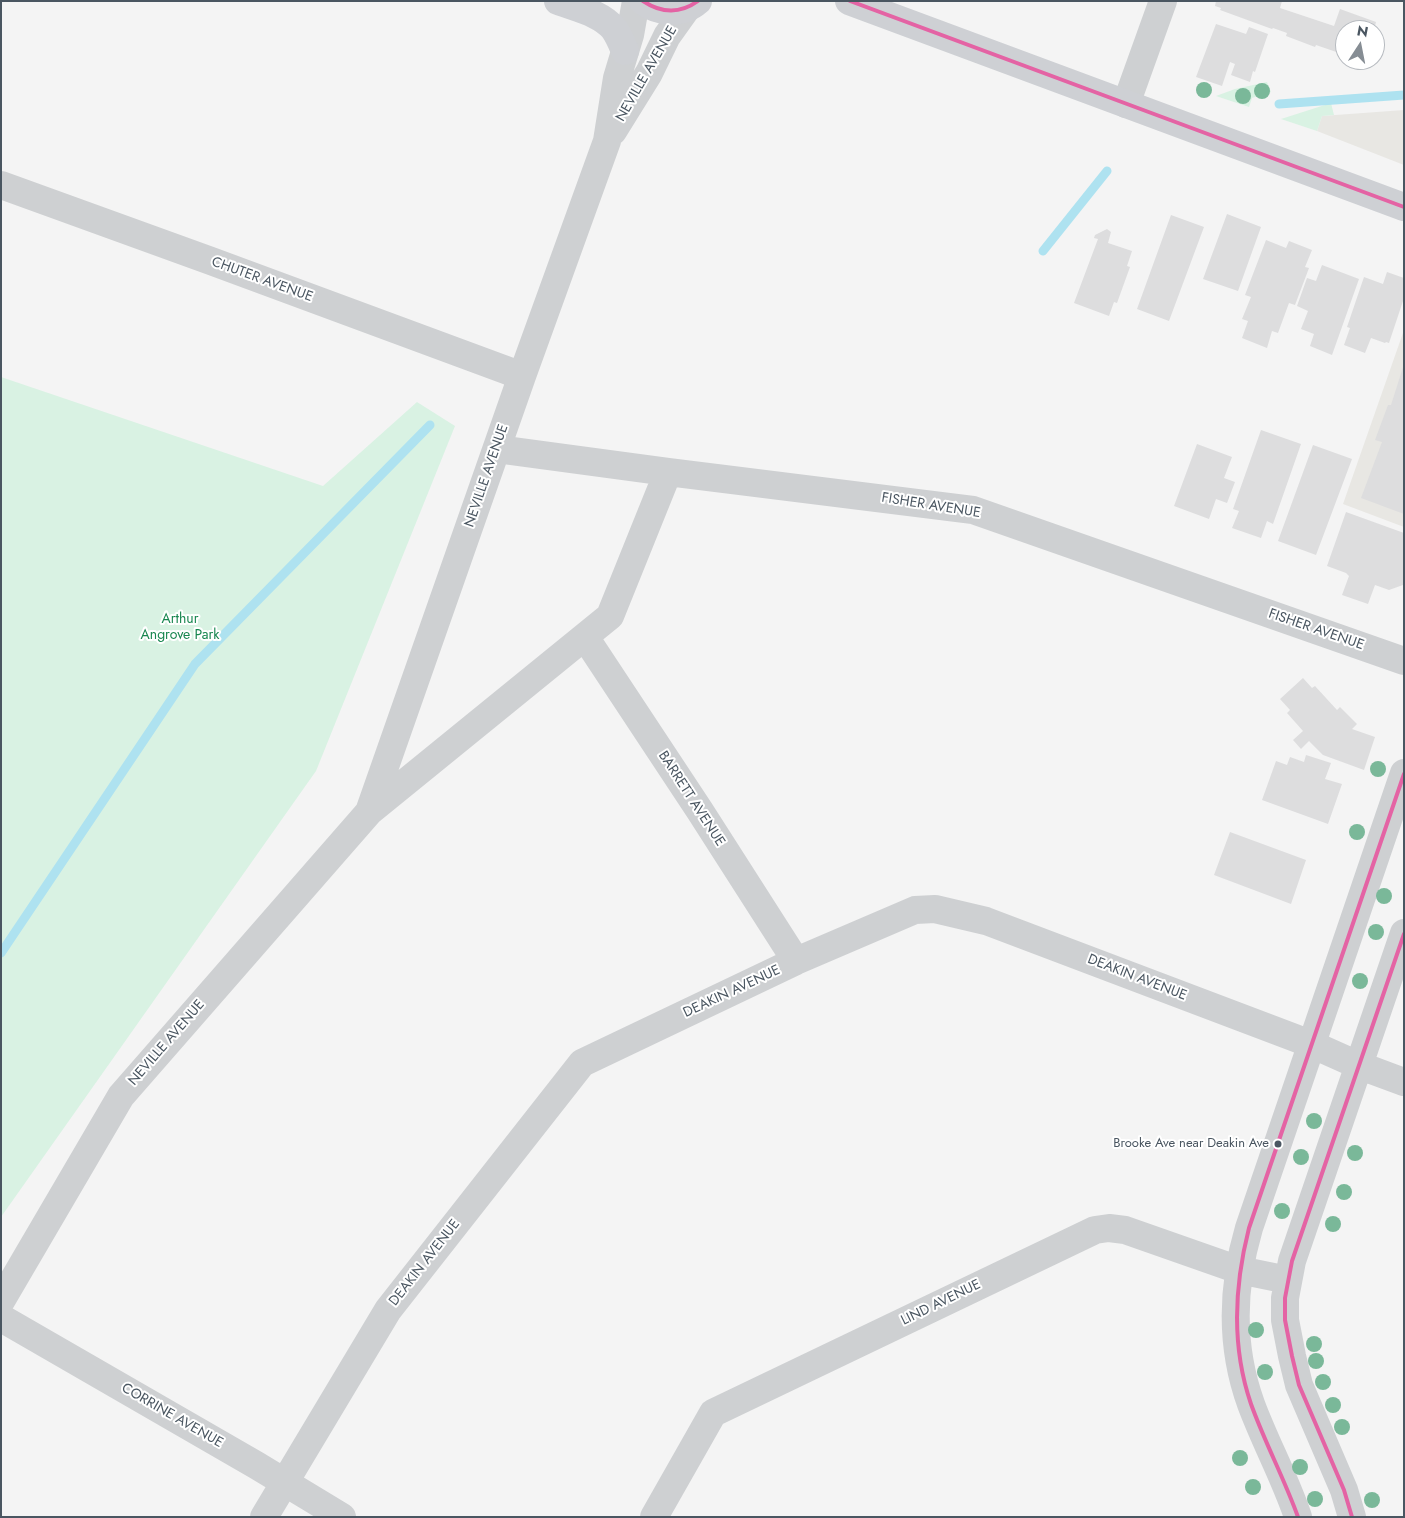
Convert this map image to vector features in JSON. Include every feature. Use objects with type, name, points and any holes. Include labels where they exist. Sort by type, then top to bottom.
[{"type":"main road","points":[[558,1],[582,9],[614,28],[625,51]]},
{"type":"main road","points":[[643,1],[655,8],[676,11],[693,5]]},
{"type":"main road","points":[[849,1],[1404,207]]},
{"type":"street","name":"NEVILLE AVENUE","points":[[369,812],[522,376],[607,141],[617,78],[636,1]]},
{"type":"street","points":[[1126,104],[1163,1]]},
{"type":"street","name":"NEVILLE AVENUE","points":[[607,141],[649,73],[667,36],[693,5]]},
{"type":"street","name":"CHUTER AVENUE","points":[[1,185],[211,260],[522,376]]},
{"type":"street","name":"FISHER AVENUE","points":[[497,449],[973,510],[1404,661]]},
{"type":"street","name":"NEVILLE AVENUE","points":[[1,1301],[121,1096],[369,812],[610,616],[668,472]]},
{"type":"street","name":"BARRETT AVENUE","points":[[585,637],[796,961]]},
{"type":"street","points":[[1298,1517],[1251,1404],[1244,1382],[1238,1351],[1235,1315],[1239,1270],[1249,1228],[1404,773]]},
{"type":"street","name":"DEAKIN AVENUE","points":[[264,1517],[388,1310],[582,1063],[796,961],[915,910],[935,909],[986,921],[1311,1044],[1358,1065],[1404,1082]]},
{"type":"street","points":[[1352,1517],[1344,1490],[1312,1417],[1297,1377],[1287,1336],[1285,1298],[1292,1261],[1404,934]]},
{"type":"street","name":"LIND AVENUE","points":[[654,1517],[713,1413],[1095,1230],[1108,1228],[1125,1230],[1239,1270],[1288,1280]]},
{"type":"street","name":"CORRINE AVENUE","points":[[1,1318],[342,1517]]},
{"type":"shaded area","points":[[1404,110],[1404,165],[1317,131],[1322,116]]},
{"type":"shaded area","points":[[1404,330],[1404,527],[1343,504]]},
{"type":"green space","points":[[1267,82],[1271,92],[1252,98],[1249,107],[1216,96],[1235,89]]},
{"type":"green space","points":[[1331,103],[1334,115],[1322,116],[1317,131],[1281,119]]},
{"type":"green space","name":"Arthur Angrove Park","points":[[1,377],[323,486],[417,402],[455,426],[316,771],[1,1217]]},
{"type":"building","points":[[1216,1],[1282,1],[1280,8],[1334,26],[1335,23],[1335,52],[1316,45],[1315,47],[1286,36],[1287,33],[1220,10],[1221,8],[1215,6]]},
{"type":"building","points":[[1340,9],[1370,20],[1336,20]]},
{"type":"building","points":[[1216,24],[1246,34],[1249,27],[1268,34],[1250,82],[1231,75],[1235,64],[1230,62],[1222,86],[1196,77]]},
{"type":"building","points":[[1227,214],[1261,227],[1238,291],[1203,279]]},
{"type":"building","points":[[1171,215],[1204,227],[1169,321],[1137,309]]},
{"type":"building","points":[[1107,229],[1111,232],[1108,243],[1132,251],[1127,266],[1130,267],[1117,303],[1114,302],[1109,316],[1074,303],[1098,239],[1094,238],[1095,235]]},
{"type":"building","points":[[1266,240],[1286,248],[1289,241],[1312,250],[1305,267],[1309,268],[1295,305],[1289,303],[1278,333],[1272,331],[1267,348],[1242,338],[1248,321],[1242,319],[1251,297],[1245,295]]},
{"type":"building","points":[[1322,265],[1359,279],[1332,355],[1310,346],[1314,334],[1301,329],[1308,311],[1297,306],[1307,278],[1316,281]]},
{"type":"building","points":[[1387,272],[1404,278],[1404,298],[1389,343],[1371,338],[1365,353],[1344,345],[1350,328],[1347,327],[1364,277],[1383,284]]},
{"type":"building","points":[[1404,364],[1404,514],[1361,498],[1382,442],[1375,440],[1388,405],[1391,405]]},
{"type":"building","points":[[1261,430],[1301,444],[1273,524],[1267,521],[1261,538],[1232,528],[1239,511],[1233,509]]},
{"type":"building","points":[[1197,444],[1232,457],[1224,478],[1235,482],[1227,503],[1216,499],[1209,519],[1174,506]]},
{"type":"building","points":[[1313,445],[1352,459],[1316,555],[1278,541]]},
{"type":"building","points":[[1346,512],[1404,533],[1403,585],[1389,590],[1375,585],[1368,604],[1342,595],[1349,576],[1327,566]]},
{"type":"building","points":[[1303,678],[1312,688],[1315,686],[1337,710],[1340,707],[1357,724],[1352,729],[1375,737],[1364,770],[1323,755],[1309,741],[1301,749],[1293,740],[1303,731],[1287,713],[1290,710],[1280,699]]},
{"type":"building","points":[[1306,755],[1331,763],[1325,779],[1342,784],[1328,824],[1262,800],[1276,761],[1287,765],[1290,757],[1304,762]]},
{"type":"building","points":[[1230,832],[1306,860],[1291,904],[1214,875]]},
{"type":"waterway","points":[[1279,104],[1404,95]]},
{"type":"waterway","points":[[1043,251],[1107,171]]},
{"type":"waterway","points":[[1,953],[195,664],[430,425]]},
{"type":"transit line","points":[[643,1],[664,10],[677,10],[698,1]]},
{"type":"transit line","points":[[850,1],[1404,207]]},
{"type":"transit line","points":[[1298,1517],[1256,1418],[1245,1382],[1238,1338],[1237,1316],[1240,1272],[1249,1228],[1404,774]]},
{"type":"transit line","points":[[1352,1517],[1344,1490],[1299,1385],[1285,1320],[1285,1298],[1292,1261],[1404,934]]},
{"type":"place","name":"Brooke Ave near Deakin Ave","points":[[1278,1144]]}]
